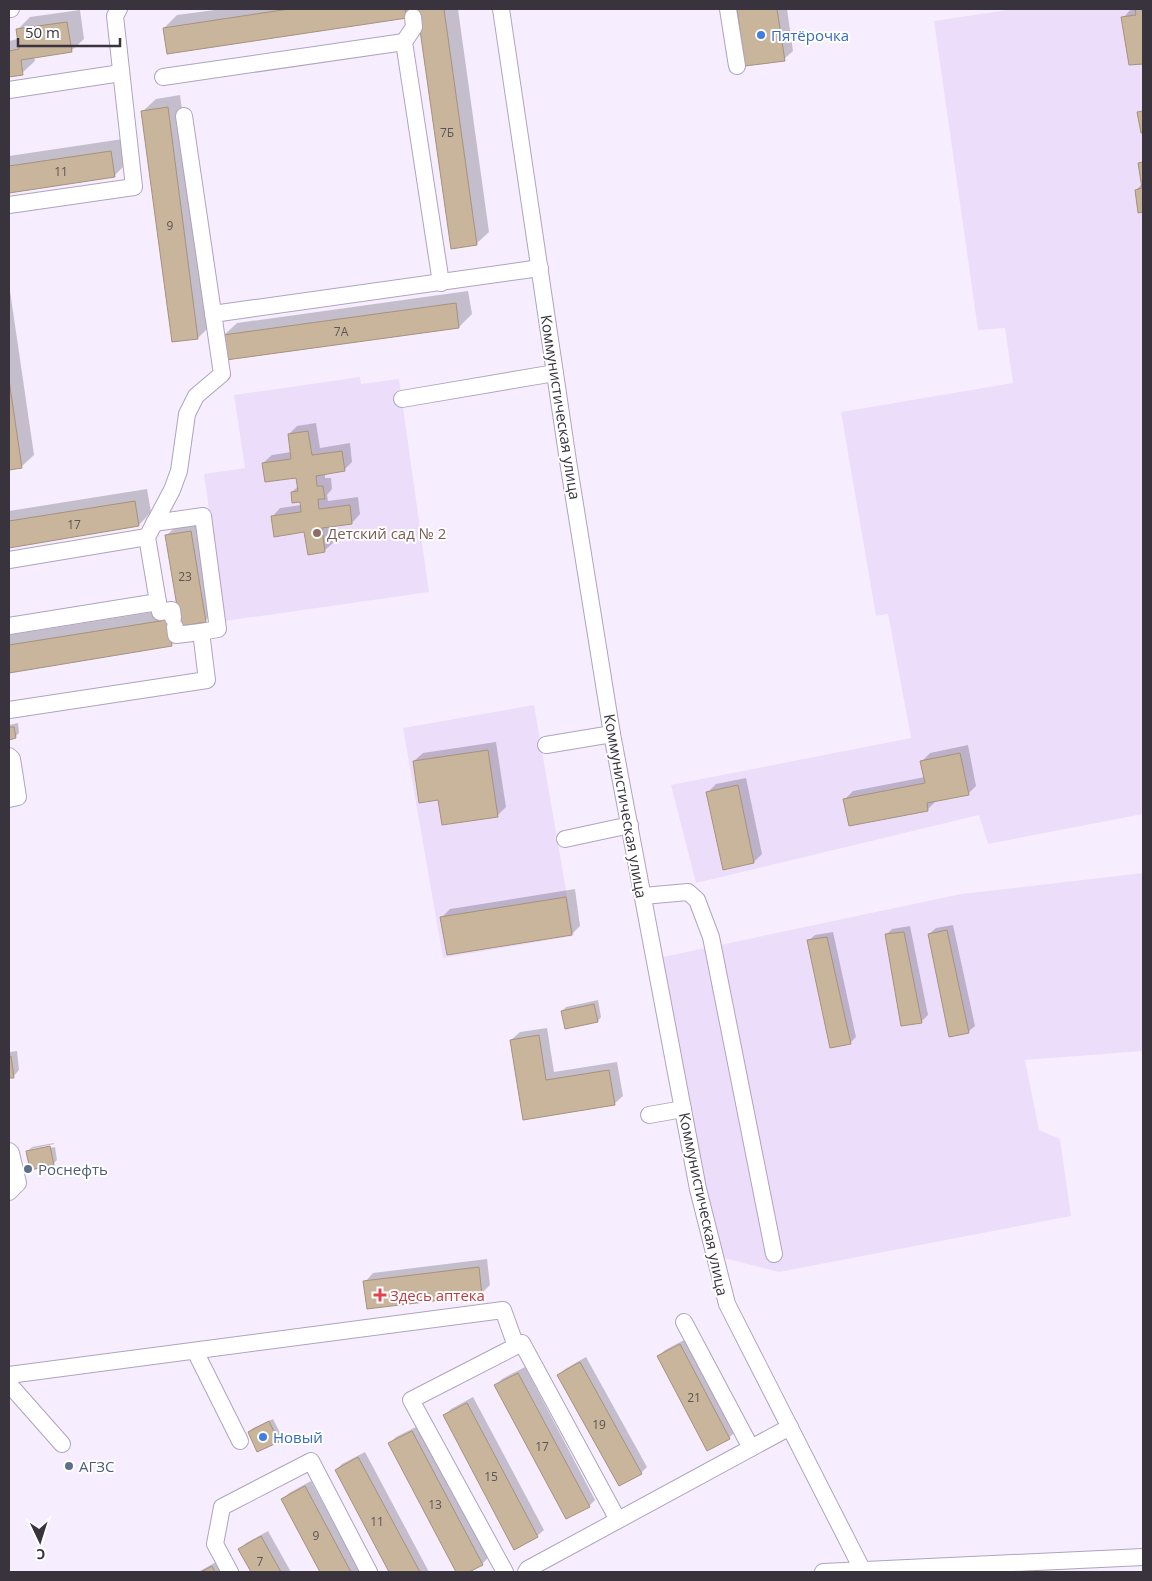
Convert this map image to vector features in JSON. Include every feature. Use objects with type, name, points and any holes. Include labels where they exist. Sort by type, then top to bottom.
[{"type":"street","points":[[9,205],[134,187],[115,16],[119,9]]},
{"type":"street","name":"Коммунистическая улица","points":[[501,9],[555,373],[612,734],[698,1189],[727,1304],[863,1571]]},
{"type":"street","points":[[728,9],[736,66]]},
{"type":"street","points":[[413,17],[414,27],[404,42],[441,282]]},
{"type":"street","points":[[164,77],[404,42]]},
{"type":"street","points":[[9,90],[122,73]]},
{"type":"street","points":[[9,560],[150,530],[203,516],[218,629],[176,635],[172,610],[160,612],[150,530],[172,490],[179,470],[187,414],[196,396],[222,374],[184,116]]},
{"type":"street","points":[[213,314],[540,268]]},
{"type":"street","points":[[402,399],[555,373]]},
{"type":"street","points":[[9,626],[158,602]]},
{"type":"street","points":[[9,710],[207,680],[201,632]]},
{"type":"street","points":[[546,745],[612,734]]},
{"type":"street","points":[[9,756],[12,759],[18,797],[9,799]]},
{"type":"street","points":[[565,839],[630,825]]},
{"type":"street","points":[[643,896],[688,892],[697,900],[711,937],[774,1254]]},
{"type":"street","points":[[649,1115],[683,1109]]},
{"type":"street","points":[[9,1152],[11,1153],[18,1183],[9,1192]]},
{"type":"street","points":[[9,1376],[503,1310],[516,1346]]},
{"type":"street","points":[[684,1322],[751,1448]]},
{"type":"street","points":[[505,1572],[412,1400],[516,1346],[522,1344],[618,1520]]},
{"type":"street","points":[[195,1350],[240,1441]]},
{"type":"street","points":[[9,1384],[62,1444]]},
{"type":"street","points":[[526,1572],[528,1569],[790,1427]]},
{"type":"street","points":[[230,1572],[215,1544],[222,1507],[311,1461],[370,1572]]},
{"type":"street","points":[[823,1572],[889,1571],[1143,1557]]},
{"type":"shaded area","points":[[1014,9],[1143,9],[1143,814],[988,844],[979,815],[696,883],[671,785],[911,738],[888,614],[876,616],[841,412],[1013,383],[1005,328],[978,330],[934,21]]},
{"type":"shaded area","name":"Детский сад № 2","points":[[360,377],[361,384],[399,379],[429,592],[225,621],[204,474],[245,468],[234,395]]},
{"type":"shaded area","points":[[534,705],[574,936],[443,958],[403,728]]},
{"type":"shaded area","points":[[1143,873],[1143,1051],[1025,1060],[1039,1130],[1060,1139],[1071,1216],[779,1272],[716,1256],[663,957],[961,894]]},
{"type":"building","points":[[289,9],[405,9],[407,18],[167,54],[163,28]]},
{"type":"building","points":[[405,9],[444,9],[477,245],[451,249],[418,16],[407,18]]},
{"type":"building","name":"Пятёрочка","points":[[737,9],[777,9],[785,61],[745,66]]},
{"type":"building","points":[[1135,9],[1143,9],[1143,64],[1129,65],[1121,17],[1136,15]]},
{"type":"building","points":[[67,22],[72,52],[21,60],[23,75],[9,77],[9,51],[19,49],[16,29]]},
{"type":"building","points":[[168,107],[198,339],[172,342],[141,111]]},
{"type":"building","points":[[1143,111],[1143,133],[1141,133],[1137,112]]},
{"type":"building","points":[[111,151],[115,177],[9,193],[9,166]]},
{"type":"building","points":[[1143,162],[1143,212],[1138,213],[1135,190],[1142,188],[1138,163]]},
{"type":"building","points":[[456,303],[459,328],[226,360],[223,335]]},
{"type":"building","points":[[9,380],[22,468],[9,470]]},
{"type":"building","points":[[308,431],[312,455],[342,451],[345,471],[316,476],[317,486],[323,486],[325,499],[318,499],[319,509],[350,505],[352,524],[322,528],[325,552],[308,555],[304,532],[274,537],[271,516],[301,512],[300,502],[292,503],[291,492],[298,491],[296,478],[265,482],[262,463],[291,459],[288,434]]},
{"type":"building","points":[[135,501],[139,526],[9,548],[9,521]]},
{"type":"building","points":[[191,531],[206,622],[169,628],[172,646],[9,673],[9,645],[179,618],[165,535]]},
{"type":"building","points":[[9,727],[14,727],[16,738],[9,740]]},
{"type":"building","points":[[488,750],[498,817],[442,825],[438,800],[419,803],[413,761]]},
{"type":"building","points":[[960,753],[969,795],[927,803],[928,811],[849,826],[843,799],[925,783],[920,761]]},
{"type":"building","points":[[738,785],[754,863],[723,870],[706,792]]},
{"type":"building","points":[[566,897],[572,935],[447,955],[440,917]]},
{"type":"building","points":[[947,930],[969,1033],[949,1037],[928,934]]},
{"type":"building","points":[[904,932],[922,1023],[901,1026],[885,934]]},
{"type":"building","points":[[827,937],[851,1044],[830,1048],[807,940]]},
{"type":"building","points":[[594,1004],[598,1022],[565,1029],[561,1011]]},
{"type":"building","points":[[539,1035],[546,1080],[609,1070],[615,1105],[523,1120],[510,1040]]},
{"type":"building","points":[[11,1056],[14,1078],[9,1078],[9,1057]]},
{"type":"building","points":[[50,1146],[54,1165],[30,1170],[26,1151]]},
{"type":"building","points":[[479,1267],[482,1295],[367,1309],[363,1281]]},
{"type":"building","points":[[680,1344],[730,1439],[707,1451],[657,1356]]},
{"type":"building","points":[[580,1362],[642,1474],[619,1486],[557,1375]]},
{"type":"building","points":[[518,1373],[590,1507],[566,1519],[494,1385]]},
{"type":"building","points":[[467,1403],[538,1537],[514,1550],[443,1415]]},
{"type":"building","name":"Новый","points":[[269,1421],[279,1442],[257,1452],[248,1432]]},
{"type":"building","points":[[412,1431],[483,1565],[469,1572],[456,1572],[388,1443]]},
{"type":"building","points":[[358,1457],[420,1572],[389,1572],[335,1470]]},
{"type":"building","points":[[305,1486],[351,1572],[320,1572],[281,1499]]},
{"type":"building","points":[[261,1536],[281,1572],[251,1572],[238,1549]]},
{"type":"building","points":[[212,1566],[215,1572],[201,1572]]},
{"type":"place","name":"Пятёрочка","points":[[761,35]]},
{"type":"place","name":"Детский сад № 2","points":[[317,533]]},
{"type":"place","name":"Роснефть","points":[[28,1169]]},
{"type":"place","name":"Здесь аптека","points":[[380,1295]]},
{"type":"place","name":"Новый","points":[[263,1437]]},
{"type":"place","name":"АГЗС","points":[[69,1466]]}]
